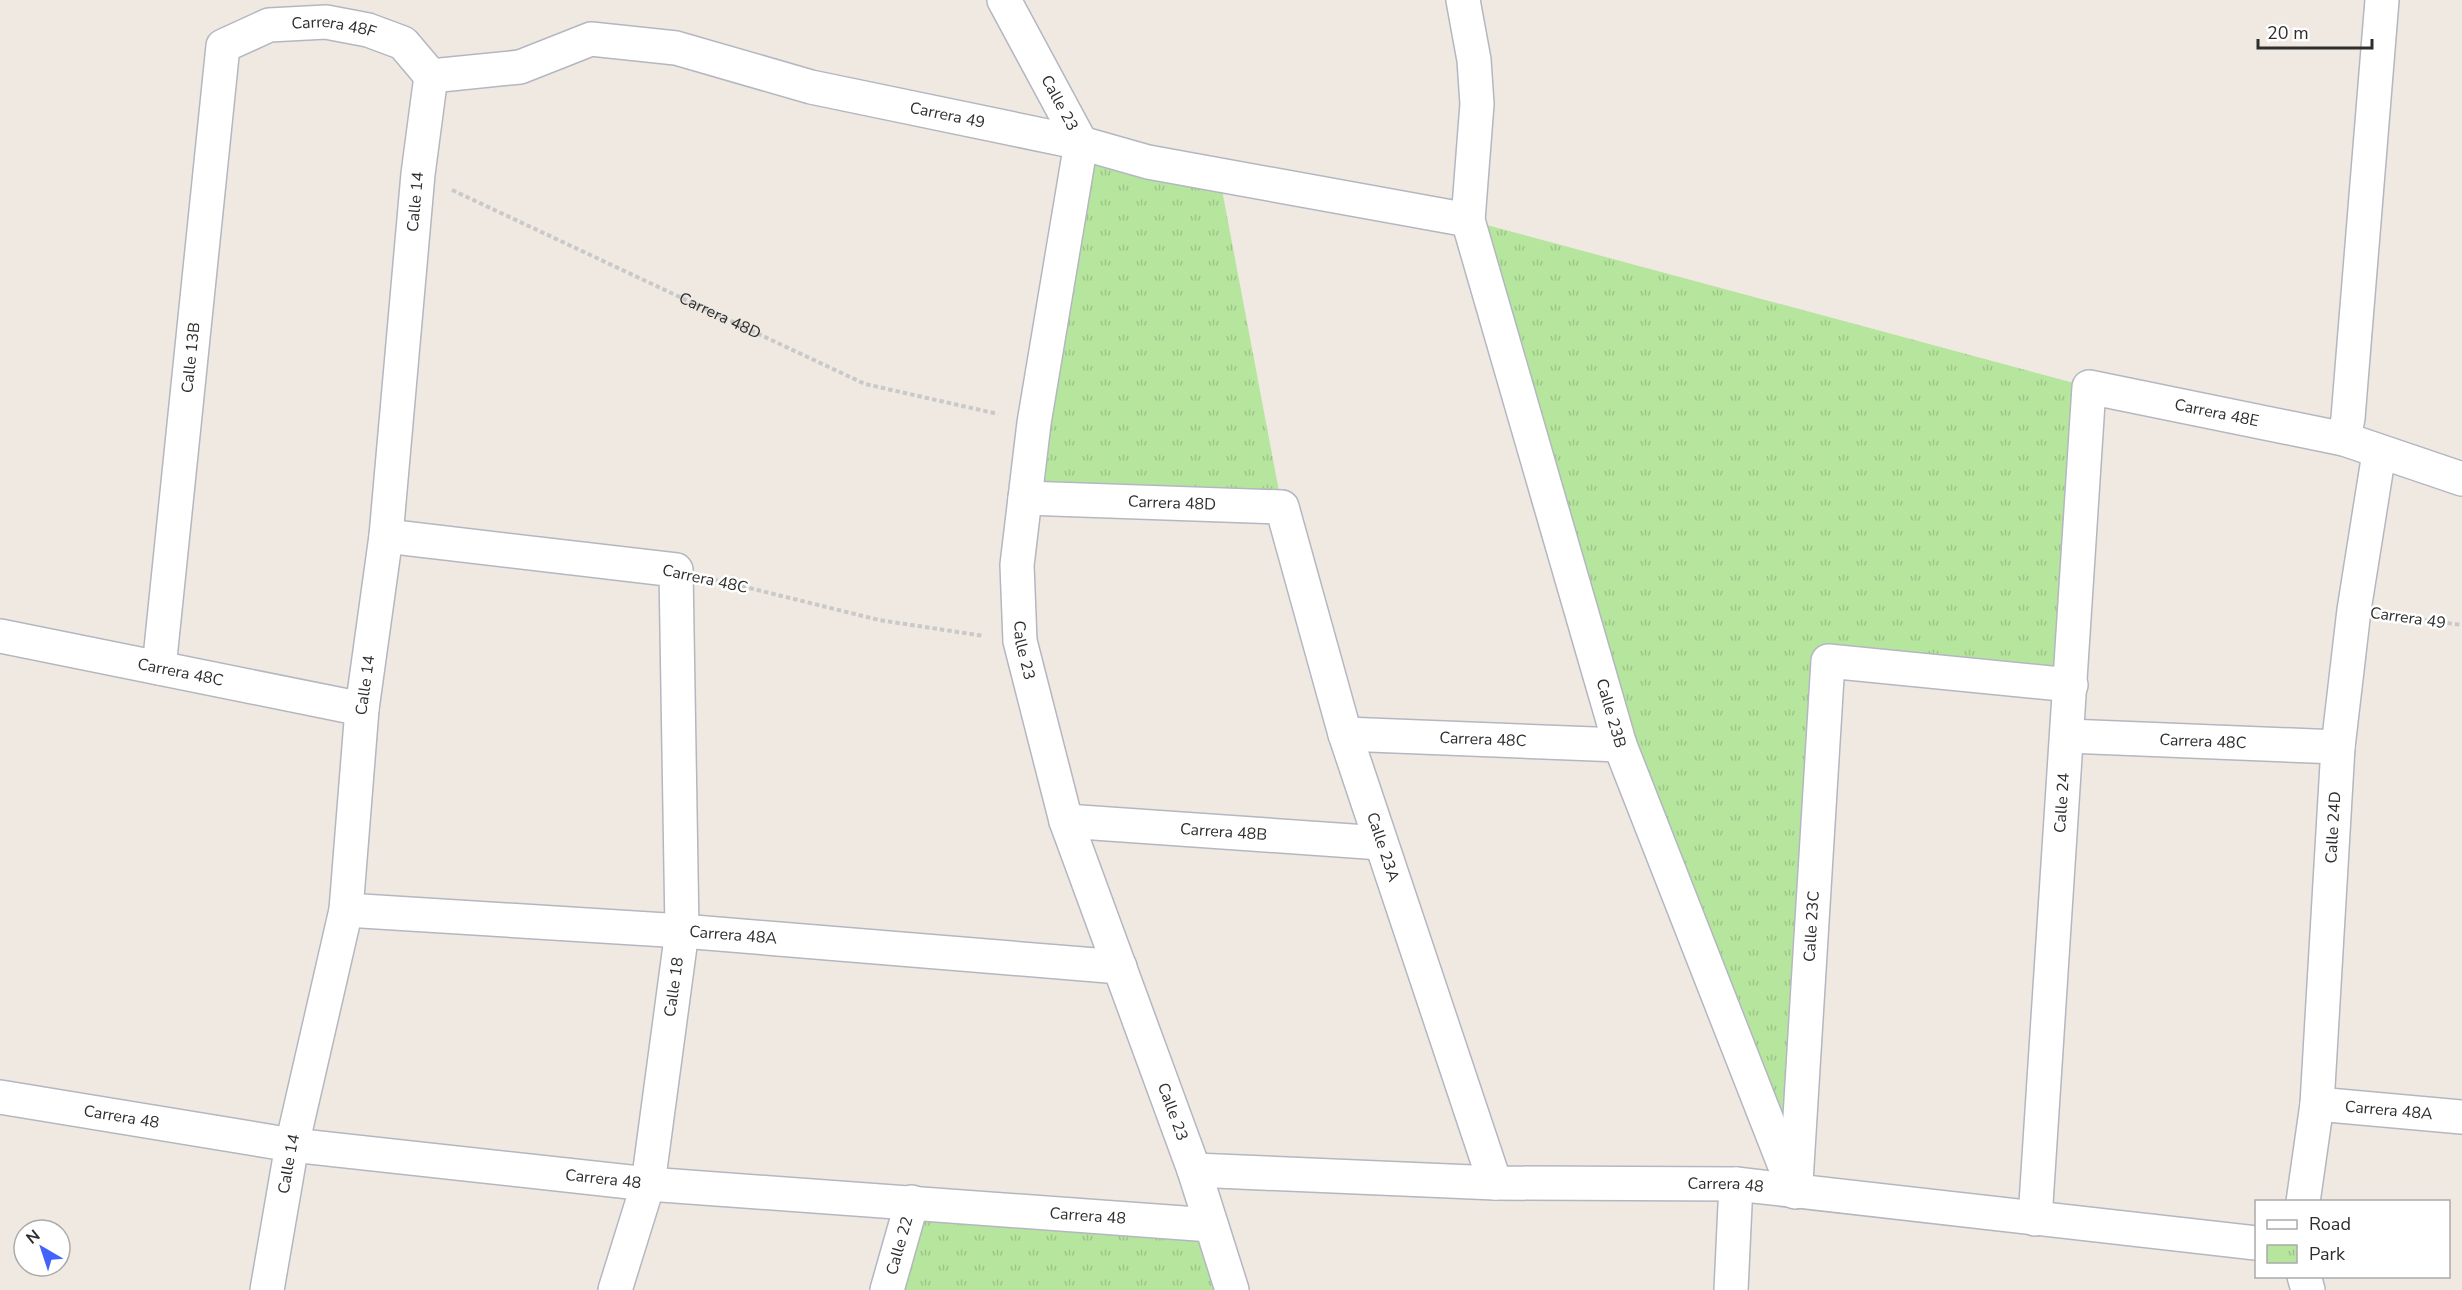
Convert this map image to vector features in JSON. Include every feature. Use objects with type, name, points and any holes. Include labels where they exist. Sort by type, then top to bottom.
[{"type":"street","name":"Calle 23","points":[[1004,0],[1081,143],[1034,423],[1017,564],[1020,641],[1066,821],[1194,1170],[1232,1290]]},
{"type":"street","points":[[1463,0],[1474,60],[1477,104],[1468,220]]},
{"type":"street","points":[[2344,439],[2349,406],[2382,0]]},
{"type":"street","name":"Carrera 48F","points":[[223,46],[269,25],[326,22],[368,30],[404,43],[431,76]]},
{"type":"street","name":"Carrera 49","points":[[431,76],[520,67],[591,39],[676,48],[811,87],[1081,143],[1148,162],[1468,220]]},
{"type":"street","name":"Calle 13B","points":[[159,668],[223,46]]},
{"type":"street","name":"Calle 14","points":[[267,1290],[292,1145],[346,910],[362,709],[386,536],[418,174],[431,76]]},
{"type":"street","name":"Calle 23B","points":[[1468,220],[1620,745],[1795,1192]]},
{"type":"street","name":"Carrera 48E","points":[[2089,387],[2344,439],[2379,453],[2462,479]]},
{"type":"street","name":"Calle 24","points":[[2035,1219],[2089,387]]},
{"type":"street","name":"Calle 24D","points":[[2303,1200],[2317,1104],[2337,747],[2379,453]]},
{"type":"street","name":"Carrera 48D","points":[[1025,498],[1282,507]]},
{"type":"street","name":"Calle 23A","points":[[1282,507],[1345,734],[1496,1182]]},
{"type":"street","name":"Carrera 48C","points":[[386,536],[676,570]]},
{"type":"street","name":"Calle 18","points":[[615,1290],[648,1184],[682,932],[676,570]]},
{"type":"street","name":"Carrera 48C","points":[[0,636],[362,709]]},
{"type":"street","name":"Calle 23C","points":[[1795,1192],[1828,661],[2071,685]]},
{"type":"street","name":"Carrera 48C","points":[[1345,734],[1620,745]]},
{"type":"street","name":"Carrera 48C","points":[[2068,736],[2337,747]]},
{"type":"street","name":"Carrera 48B","points":[[1066,821],[1381,843]]},
{"type":"street","name":"Carrera 48A","points":[[346,910],[682,932],[1120,968]]},
{"type":"street","name":"Carrera 48","points":[[0,1097],[292,1145],[648,1184],[1211,1226]]},
{"type":"street","name":"Carrera 48A","points":[[2317,1104],[2462,1117]]},
{"type":"street","name":"Carrera 48","points":[[1194,1170],[1496,1182],[1736,1184],[2255,1243]]},
{"type":"street","points":[[1731,1290],[1736,1184]]},
{"type":"street","name":"Calle 22","points":[[887,1290],[912,1202]]},
{"type":"path","name":"Carrera 48D","points":[[418,174],[865,384],[1034,423]]},
{"type":"path","name":"Carrera 48C","points":[[676,570],[879,620],[1020,641]]},
{"type":"path","name":"Carrera 49","points":[[2355,610],[2462,625]]},
{"type":"green space","points":[[1081,143],[1219,174],[1282,507],[1025,498]]},
{"type":"green space","points":[[1468,220],[2089,387],[2071,685],[1828,661],[1795,1192],[1615,727]]},
{"type":"green space","points":[[912,1202],[1211,1225],[1231,1290],[887,1290]]}]
